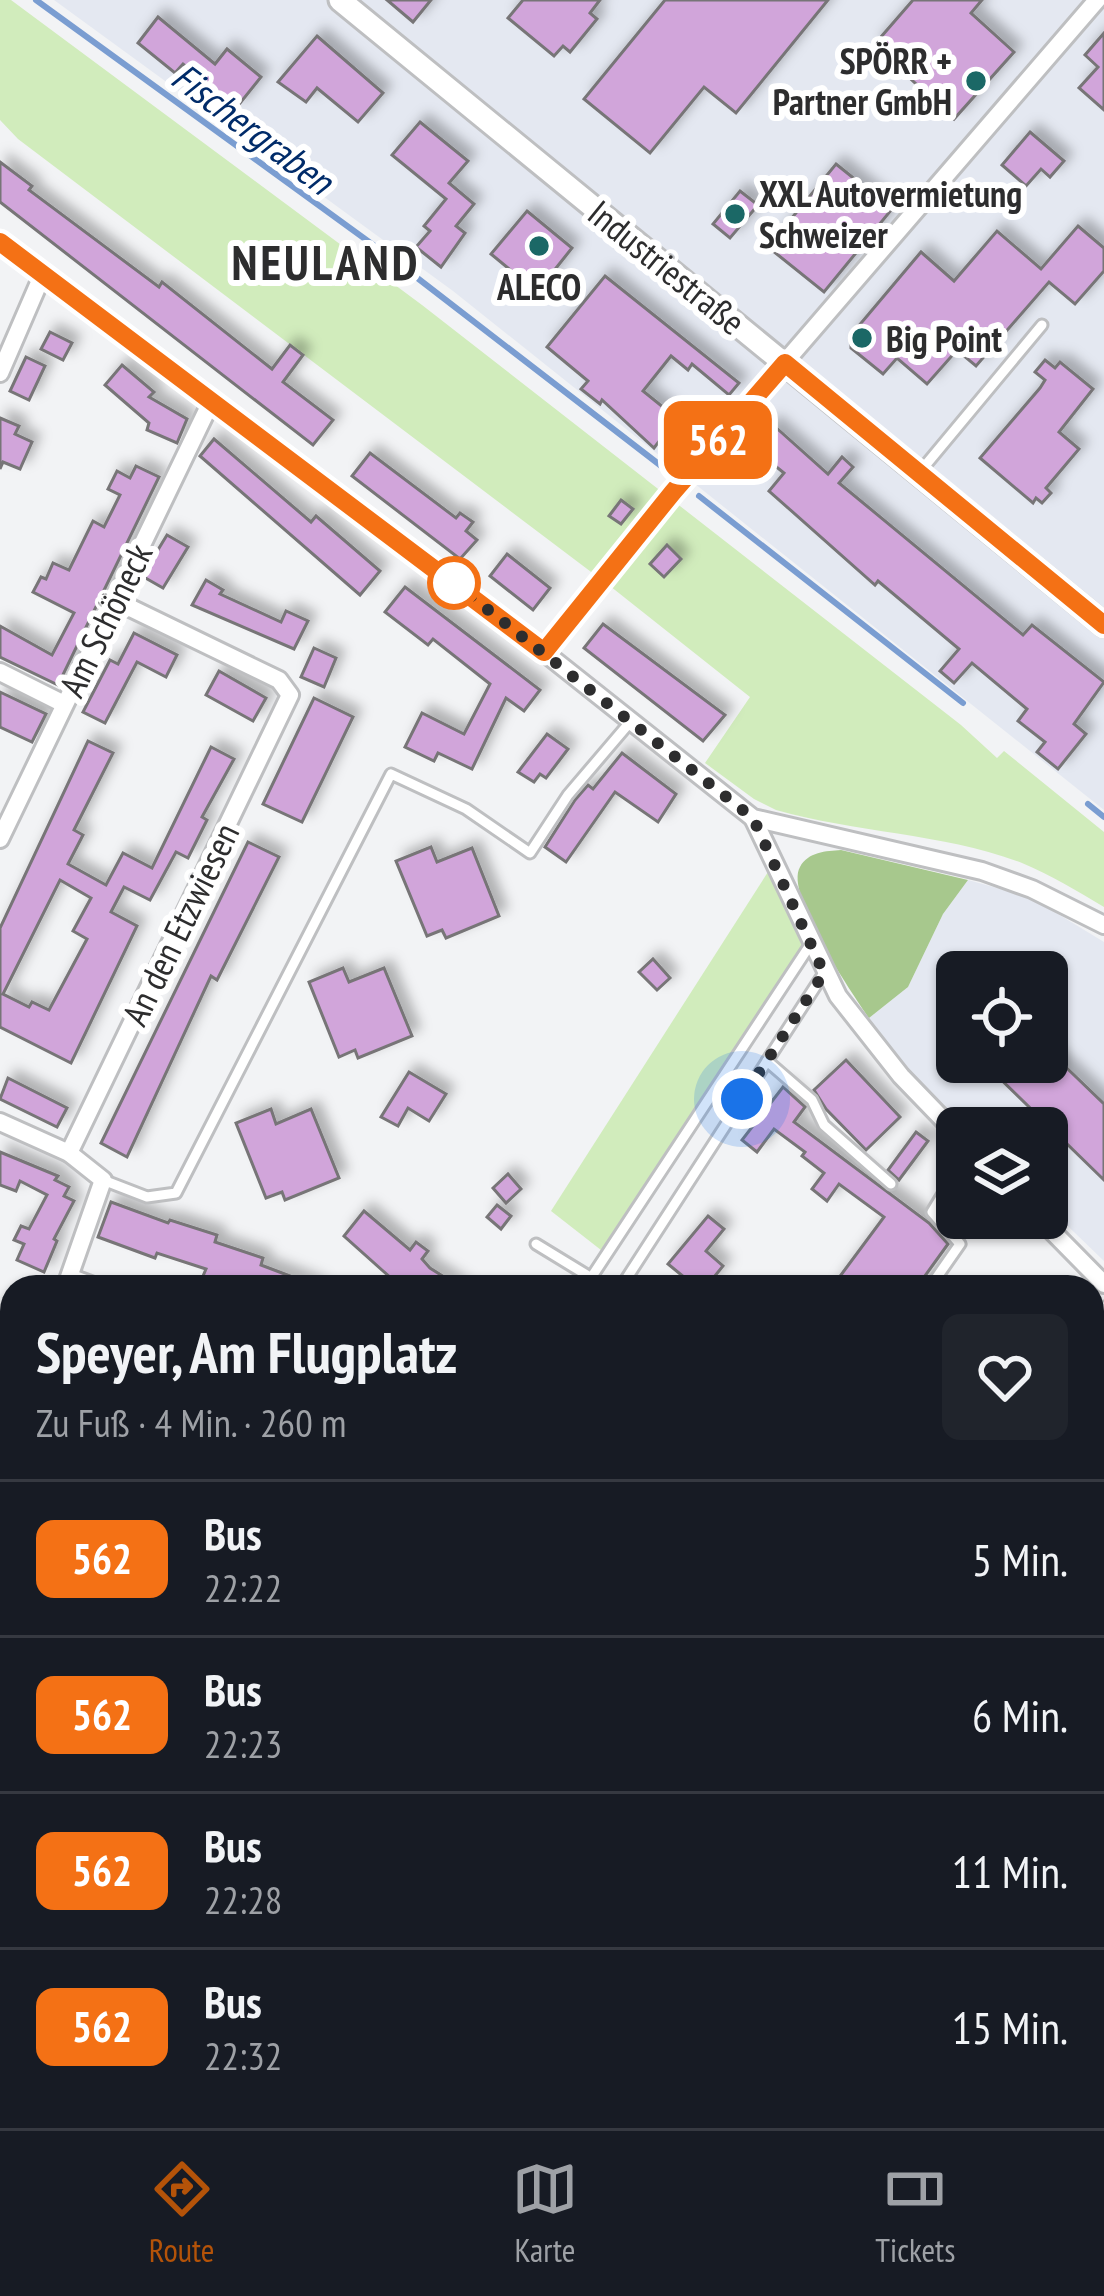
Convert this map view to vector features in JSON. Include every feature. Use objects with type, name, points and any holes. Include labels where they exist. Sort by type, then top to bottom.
[{"type":"street","name":"Industriestraße","points":[[340,0],[1104,625]]},
{"type":"street","points":[[544,652],[673,492],[1097,0]]},
{"type":"street","points":[[0,242],[544,652],[753,818],[982,872],[1032,889],[1104,925]]},
{"type":"street","points":[[0,373],[42,277]]},
{"type":"street","name":"Am Schöneck","points":[[0,839],[211,402]]},
{"type":"street","name":"An den Etzwiesen","points":[[70,1153],[290,694],[279,680],[114,600]]},
{"type":"street","points":[[0,672],[64,704]]},
{"type":"street","points":[[753,818],[824,973],[874,1043],[936,1111]]},
{"type":"street","points":[[0,1122],[70,1153],[103,1180],[70,1275]]},
{"type":"street","points":[[1060,1239],[1095,1275]]},
{"type":"lane","points":[[919,473],[1042,326]]},
{"type":"lane","points":[[103,1180],[147,1197],[176,1193],[391,774],[466,809],[530,853],[568,795],[631,721]]},
{"type":"lane","points":[[592,1275],[812,943]]},
{"type":"lane","points":[[629,1275],[824,973]]},
{"type":"lane","points":[[767,1061],[812,1100],[824,1125],[891,1184]]},
{"type":"lane","points":[[938,1275],[959,1244],[955,1239]]},
{"type":"lane","points":[[536,1244],[578,1275]]},
{"type":"shaded area","points":[[54,0],[1104,0],[1104,810],[453,291]]},
{"type":"shaded area","points":[[968,880],[1030,897],[1104,942],[1104,1261],[1068,1226],[1068,1107],[946,1107],[889,1051],[869,1018],[908,987],[943,914]]},
{"type":"green space","points":[[0,0],[11,0],[422,305],[961,725],[997,758],[1004,751],[1104,832],[1104,907],[1043,873],[992,853],[776,810],[705,763],[750,697],[18,139],[0,120]]},
{"type":"green space","points":[[841,850],[968,880],[943,914],[908,987],[869,1018],[810,920],[798,880],[808,858]]},
{"type":"green space","points":[[768,872],[805,941],[601,1250],[551,1211]]},
{"type":"building","points":[[387,0],[431,0],[413,22]]},
{"type":"building","points":[[523,0],[600,0],[590,13],[597,19],[570,52],[563,46],[554,56],[508,18]]},
{"type":"building","points":[[665,0],[828,0],[736,113],[704,87],[650,153],[584,99]]},
{"type":"building","points":[[913,0],[982,0],[971,13],[1014,52],[954,119],[874,45]]},
{"type":"building","points":[[158,17],[215,64],[227,49],[261,77],[237,107],[183,64],[175,73],[138,43]]},
{"type":"building","points":[[1104,33],[1104,110],[1079,88],[1098,67],[1085,55]]},
{"type":"building","points":[[317,36],[383,93],[358,122],[317,88],[306,102],[278,82]]},
{"type":"building","points":[[420,122],[468,161],[449,183],[474,204],[456,226],[465,233],[441,267],[416,247],[430,231],[424,226],[446,199],[392,155]]},
{"type":"building","points":[[1030,132],[1064,161],[1050,177],[1041,169],[1026,186],[1002,165]]},
{"type":"building","points":[[0,162],[32,186],[29,190],[159,287],[162,282],[272,369],[290,345],[303,355],[283,382],[333,420],[313,445],[0,202]]},
{"type":"building","points":[[836,164],[892,209],[824,292],[768,247]]},
{"type":"building","name":"XXL Autovermietung Schweizer","points":[[740,191],[758,205],[730,238],[713,224]]},
{"type":"building","points":[[527,211],[572,248],[537,292],[491,254]]},
{"type":"building","points":[[1078,226],[1104,248],[1104,271],[1075,304],[1049,282],[976,366],[957,350],[927,384],[897,358],[883,374],[851,348],[851,335],[921,252],[954,281],[997,231],[1041,269]]},
{"type":"building","points":[[605,276],[739,383],[729,395],[692,364],[688,370],[671,356],[643,391],[684,424],[667,445],[660,440],[654,448],[602,400],[600,404],[581,389],[588,381],[547,347]]},
{"type":"building","points":[[50,332],[72,343],[63,360],[41,349]]},
{"type":"building","points":[[26,357],[45,366],[29,400],[10,391]]},
{"type":"building","points":[[1045,360],[1055,368],[1060,362],[1093,389],[1059,432],[1079,449],[1046,488],[1051,493],[1042,503],[1036,498],[1033,503],[980,458],[1040,388],[1045,380],[1035,372]]},
{"type":"building","points":[[122,365],[154,392],[149,397],[187,419],[177,443],[147,430],[149,423],[105,385]]},
{"type":"building","points":[[0,418],[19,426],[15,434],[32,442],[20,469],[3,462],[0,469]]},
{"type":"building","points":[[772,424],[828,474],[842,457],[853,467],[839,483],[1023,635],[1032,625],[1104,682],[1074,724],[1086,734],[1058,769],[1037,752],[1045,742],[1018,721],[1027,709],[972,663],[954,683],[940,671],[959,649],[878,581],[875,585],[769,491],[784,473],[753,448]]},
{"type":"building","points":[[214,439],[311,522],[316,516],[380,571],[360,595],[200,456]]},
{"type":"building","points":[[370,453],[456,518],[460,513],[473,522],[466,531],[477,540],[460,559],[352,476]]},
{"type":"building","points":[[136,466],[159,477],[58,685],[0,657],[0,626],[52,655],[74,613],[33,592],[53,563],[69,570],[93,521],[104,527],[120,495],[108,489],[117,471],[130,478]]},
{"type":"building","points":[[621,500],[633,509],[621,524],[609,516]]},
{"type":"building","points":[[167,535],[188,547],[163,588],[142,576]]},
{"type":"building","points":[[667,545],[681,559],[664,577],[650,564]]},
{"type":"building","points":[[507,554],[550,588],[533,610],[490,576]]},
{"type":"building","points":[[206,580],[223,590],[220,594],[281,622],[286,611],[308,621],[294,649],[192,605]]},
{"type":"building","points":[[405,587],[540,690],[524,711],[506,698],[472,769],[438,753],[434,761],[405,747],[422,713],[464,734],[490,684],[433,639],[428,645],[385,612]]},
{"type":"building","points":[[603,624],[725,715],[703,741],[584,648]]},
{"type":"building","points":[[134,633],[177,655],[166,677],[137,662],[105,723],[83,712],[110,660],[118,664]]},
{"type":"building","points":[[314,648],[336,658],[324,687],[301,677]]},
{"type":"building","points":[[219,671],[266,698],[253,721],[206,695]]},
{"type":"building","points":[[0,692],[46,714],[32,742],[0,727]]},
{"type":"building","points":[[314,698],[353,717],[302,822],[263,804]]},
{"type":"building","points":[[547,734],[568,749],[546,778],[540,774],[534,782],[518,772]]},
{"type":"building","points":[[88,741],[113,753],[74,830],[83,835],[68,864],[106,885],[123,853],[152,868],[211,747],[234,759],[202,817],[207,820],[188,858],[176,852],[150,900],[124,887],[111,912],[137,926],[71,1063],[0,1027],[0,928]],"holes":[[[60,880],[91,898],[73,931],[87,939],[49,1010],[32,1002],[29,1007],[3,994]]]},
{"type":"building","points":[[622,753],[676,794],[658,822],[615,792],[566,862],[545,847],[575,800],[588,785],[593,789]]},
{"type":"building","points":[[248,842],[279,857],[217,980],[211,976],[127,1157],[101,1143]]},
{"type":"building","points":[[431,847],[437,862],[472,848],[499,916],[446,938],[442,930],[427,936],[396,861]]},
{"type":"building","points":[[653,959],[670,978],[657,990],[639,972]]},
{"type":"building","points":[[343,968],[349,982],[384,968],[412,1036],[358,1058],[355,1050],[339,1057],[309,982]]},
{"type":"building","points":[[846,1060],[900,1117],[866,1150],[814,1090]]},
{"type":"building","points":[[1068,1069],[1104,1104],[1104,1180],[1068,1145],[1068,1107],[1029,1107],[1005,1083],[1068,1083]]},
{"type":"building","points":[[409,1072],[446,1094],[429,1121],[408,1108],[398,1126],[381,1117]]},
{"type":"building","points":[[8,1078],[67,1108],[57,1127],[0,1099]]},
{"type":"building","points":[[783,1087],[805,1107],[794,1122],[929,1223],[936,1239],[948,1244],[926,1275],[841,1275],[884,1217],[839,1184],[827,1201],[812,1189],[824,1173],[774,1129],[757,1152],[742,1140]]},
{"type":"building","points":[[271,1109],[276,1124],[311,1109],[339,1178],[285,1200],[282,1192],[266,1198],[236,1123]]},
{"type":"building","points":[[916,1132],[928,1141],[899,1180],[888,1170]]},
{"type":"building","points":[[0,1152],[58,1176],[55,1180],[69,1187],[64,1196],[74,1201],[54,1239],[44,1272],[17,1260],[24,1244],[14,1240],[21,1226],[29,1229],[47,1195],[20,1181],[16,1191],[0,1185]]},
{"type":"building","points":[[508,1174],[521,1189],[506,1203],[493,1188]]},
{"type":"building","points":[[111,1202],[217,1235],[215,1242],[263,1258],[261,1265],[287,1275],[203,1275],[206,1269],[157,1253],[155,1258],[98,1237]]},
{"type":"building","points":[[497,1205],[511,1216],[501,1229],[487,1217]]},
{"type":"building","points":[[364,1211],[410,1250],[416,1242],[428,1251],[422,1259],[441,1275],[388,1275],[344,1236]]},
{"type":"building","points":[[708,1216],[724,1229],[706,1251],[723,1266],[716,1275],[681,1275],[668,1264]]},
{"type":"waterway","name":"Fischergraben","points":[[36,0],[394,260],[669,472]]},
{"type":"waterway","name":"Fischergraben","points":[[699,496],[963,703]]},
{"type":"waterway","name":"Fischergraben","points":[[1088,804],[1104,817]]},
{"type":"bus line","name":"562","points":[[0,242],[544,652],[785,363],[1104,625]]},
{"type":"place","name":"SPÖRR + Partner GmbH","points":[[976,81]]},
{"type":"place","name":"XXL Autovermietung Schweizer","points":[[735,214]]},
{"type":"place","name":"ALECO","points":[[539,246]]},
{"type":"place","name":"Big Point","points":[[862,338]]},
{"type":"district","name":"NEULAND","points":[[326,262]]},
{"type":"route","points":[[454,583],[753,818],[824,973],[742,1099]]}]
